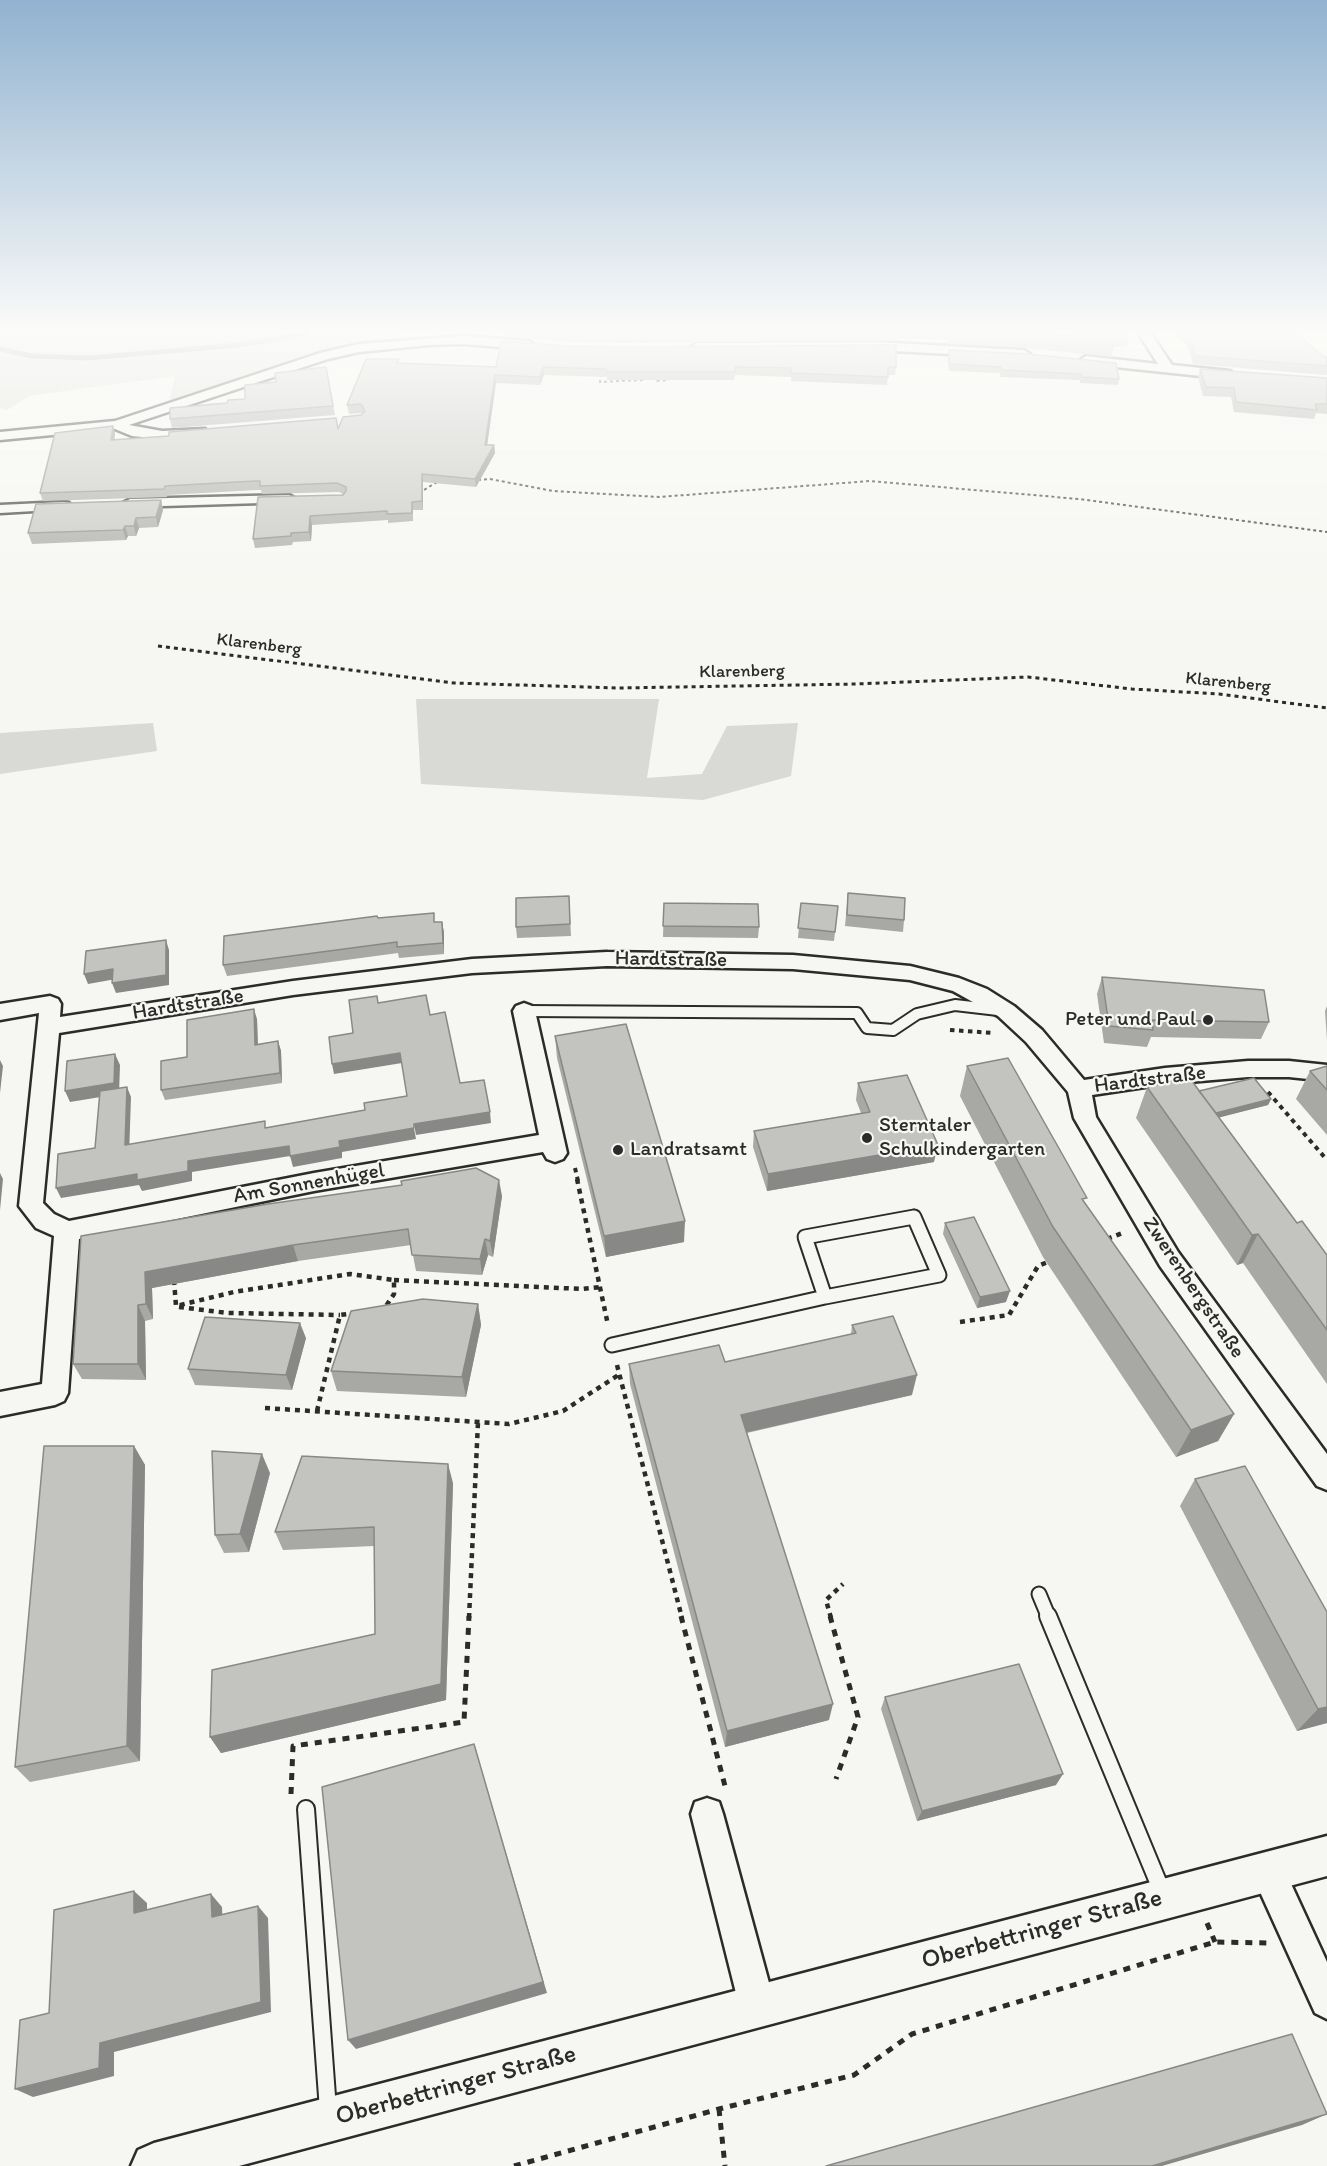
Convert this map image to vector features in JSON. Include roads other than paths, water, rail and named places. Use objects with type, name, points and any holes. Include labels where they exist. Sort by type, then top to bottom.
[{"type":"street","points":[[117,504],[304,499]]},
{"type":"street","points":[[0,509],[82,506]]},
{"type":"street","name":"Hardtstraße","points":[[49,1027],[293,988],[472,966],[607,959],[793,962],[910,974],[958,985],[979,994],[1006,1011],[1034,1036],[1079,1089],[1166,1076],[1248,1069],[1289,1069],[1327,1073]]},
{"type":"street","points":[[0,1012],[50,1004],[31,1206],[45,1221],[67,1231],[55,1394],[0,1404]]},
{"type":"street","name":"Am Sonnenhügel","points":[[67,1231],[314,1182],[553,1148],[524,1011]]},
{"type":"street","name":"Zwerenbergstraße","points":[[1079,1089],[1085,1118],[1169,1259],[1327,1477]]},
{"type":"street","points":[[717,1805],[757,2005]]},
{"type":"street","name":"Oberbettringer Straße","points":[[154,2166],[1327,1856]]},
{"type":"street","points":[[1268,1872],[1303,1944],[1327,2001]]},
{"type":"lane","points":[[524,1011],[857,1012],[867,1028],[893,1030],[917,1014],[955,1005],[1006,1011]]},
{"type":"lane","points":[[612,1345],[825,1297],[939,1275],[914,1217],[805,1237],[825,1297]]},
{"type":"lane","points":[[1039,1594],[1164,1898]]},
{"type":"lane","points":[[306,1809],[329,2119]]},
{"type":"place","name":"Peter und Paul","points":[[1208,1020]]},
{"type":"place","name":"Sterntaler Schulkindergarten","points":[[867,1138]]},
{"type":"place","name":"Landratsamt","points":[[618,1150]]}]
